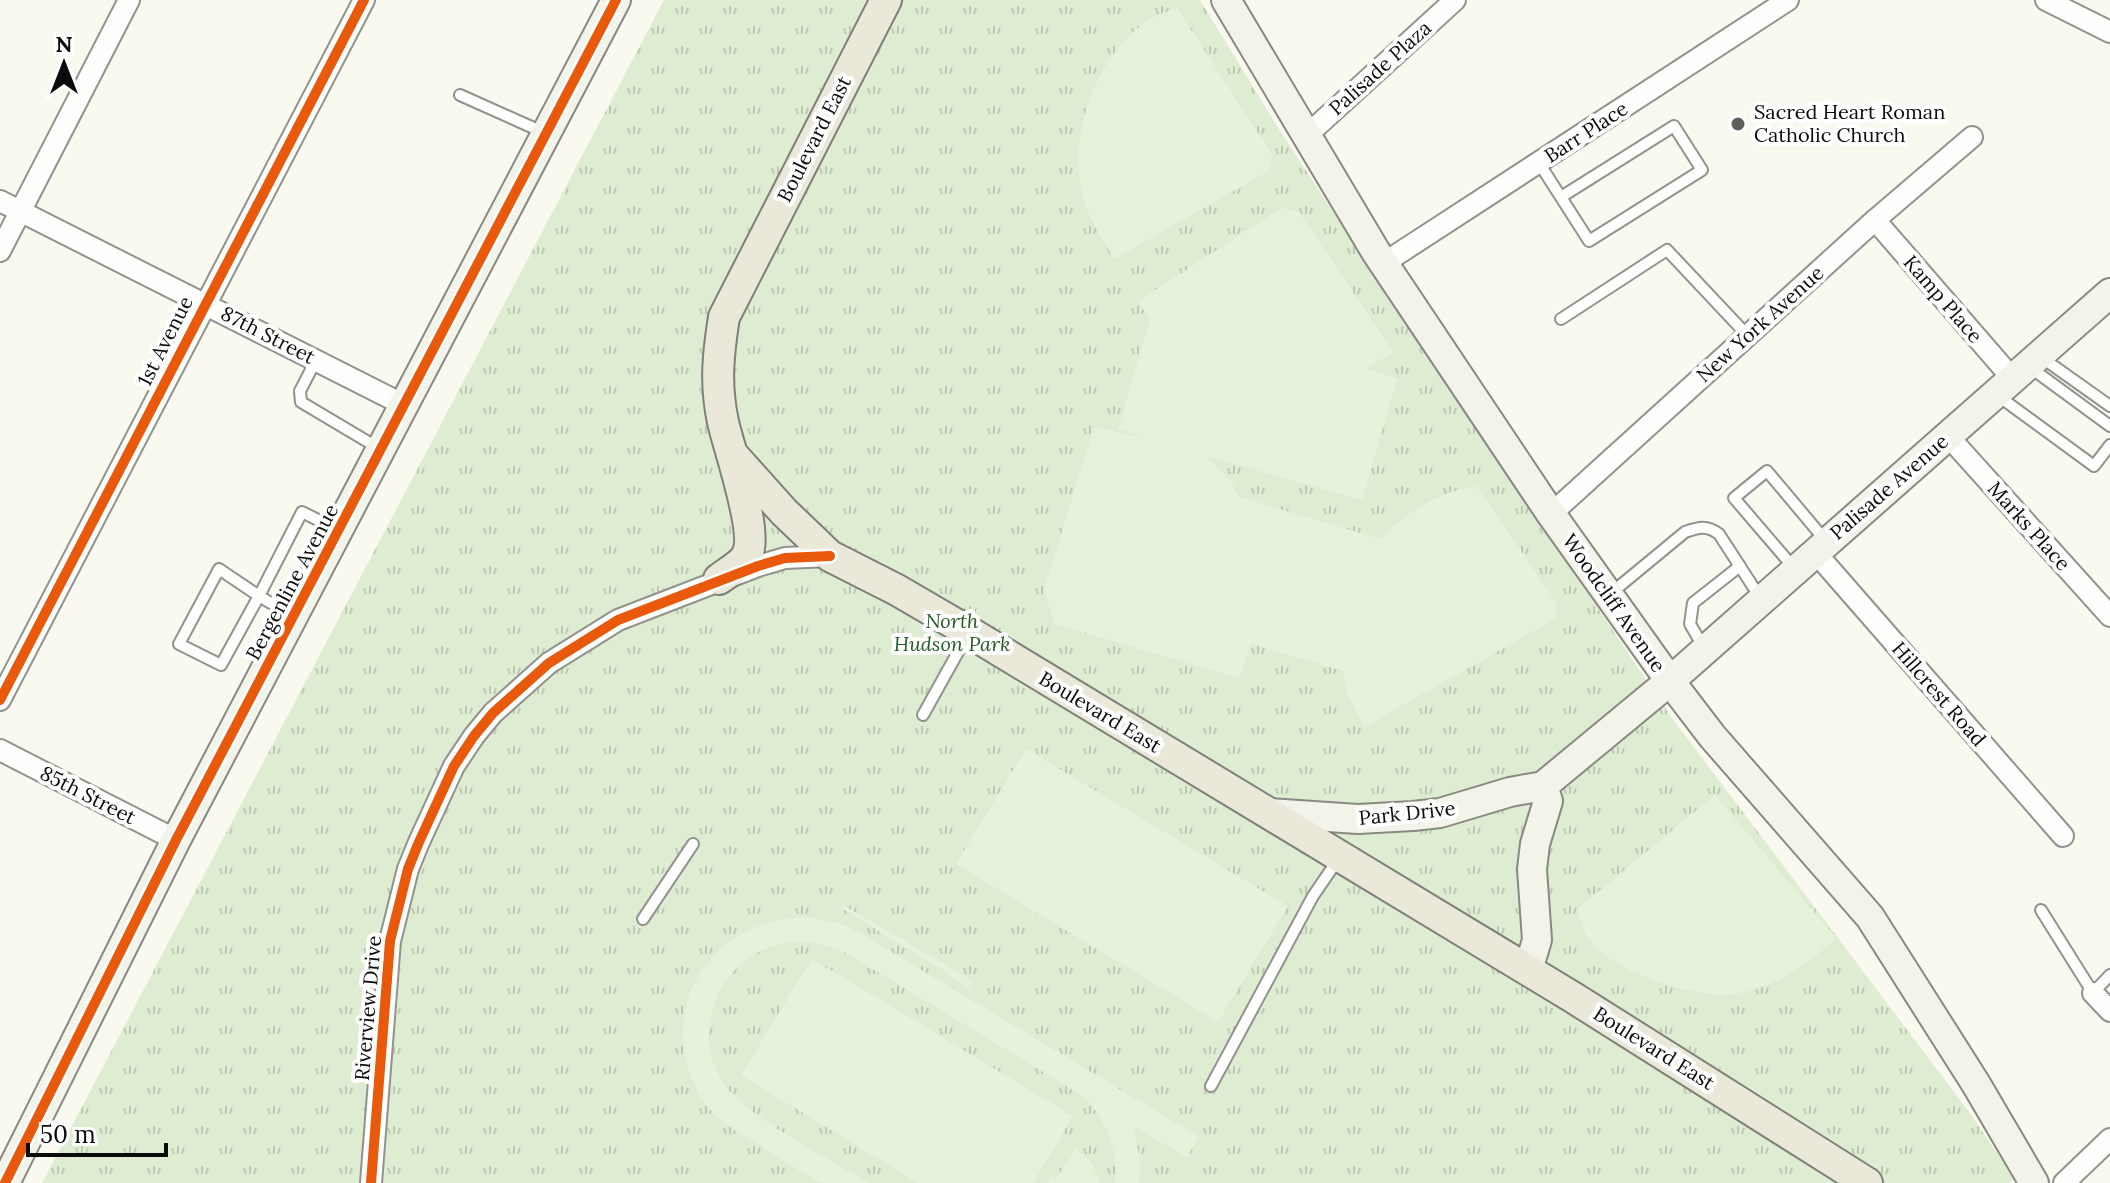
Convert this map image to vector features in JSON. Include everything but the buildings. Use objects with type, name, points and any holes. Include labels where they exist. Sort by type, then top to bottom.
[{"type":"main road","name":"Bergenline Avenue","points":[[5,1183],[176,840],[616,0]]},
{"type":"main road","name":"Boulevard East","points":[[886,0],[724,317],[716,365],[723,421],[732,454],[784,512],[830,556],[969,632],[1340,856],[1867,1183]]},
{"type":"main road","name":"Woodcliff Avenue","points":[[1226,0],[1384,263],[1551,514],[1712,736],[1870,917],[1976,1084],[2034,1183]]},
{"type":"main road","name":"Palisade Avenue","points":[[1670,681],[2110,293]]},
{"type":"main road","points":[[719,579],[747,557],[751,542],[732,454]]},
{"type":"main road","name":"Park Drive","points":[[1268,813],[1358,819],[1413,816],[1440,813],[1510,792],[1543,786],[1670,681]]},
{"type":"main road","points":[[1528,970],[1537,940],[1532,869],[1535,844],[1548,801],[1543,786]]},
{"type":"street","points":[[0,251],[129,0]]},
{"type":"street","name":"1st Avenue","points":[[0,700],[364,0]]},
{"type":"street","name":"Palisade Plaza","points":[[1306,136],[1455,0]]},
{"type":"street","name":"Barr Place","points":[[1384,263],[1788,0]]},
{"type":"street","points":[[2046,0],[2110,32]]},
{"type":"street","name":"New York Avenue","points":[[1551,514],[1875,220],[1972,137]]},
{"type":"street","name":"87th Street","points":[[0,201],[406,406]]},
{"type":"street","name":"Kamp Place","points":[[1875,220],[2019,373]]},
{"type":"street","name":"Marks Place","points":[[1948,436],[2110,616]]},
{"type":"street","name":"Hillcrest Road","points":[[1812,555],[2063,836]]},
{"type":"street","name":"Riverview Drive","points":[[371,1183],[390,941],[408,869],[454,766],[493,713],[549,663],[618,620],[719,579],[785,558],[830,556]]},
{"type":"street","name":"85th Street","points":[[0,750],[176,840]]},
{"type":"street","points":[[2093,993],[2110,1011]]},
{"type":"street","points":[[2064,1183],[2110,1139]]},
{"type":"lane","points":[[460,95],[547,133]]},
{"type":"lane","points":[[1539,163],[1589,241],[1702,170],[1674,126],[1561,197]]},
{"type":"lane","points":[[1561,319],[1667,250],[1747,335]]},
{"type":"lane","points":[[316,360],[300,391],[301,402],[382,451]]},
{"type":"lane","points":[[2019,373],[2110,406]]},
{"type":"lane","points":[[2019,373],[2110,426]]},
{"type":"lane","points":[[2019,373],[2094,466],[2109,448]]},
{"type":"lane","points":[[1767,471],[1812,555],[1734,498],[1767,471]]},
{"type":"lane","points":[[294,616],[259,596],[219,569],[179,644],[221,665],[259,596],[302,512],[340,531]]},
{"type":"lane","points":[[1608,595],[1685,532],[1697,527],[1710,527],[1719,534],[1762,600]]},
{"type":"lane","points":[[1705,650],[1690,624],[1693,603],[1740,566]]},
{"type":"lane","points":[[923,715],[969,632]]},
{"type":"lane","points":[[643,919],[693,844]]},
{"type":"lane","points":[[1211,1086],[1313,896],[1340,856]]},
{"type":"lane","points":[[2041,910],[2093,993],[2110,975]]},
{"type":"green space","name":"North Hudson Park","points":[[664,0],[1200,0],[1277,126],[1418,342],[1672,718],[1969,1112],[2014,1178],[2010,1183],[42,1183]]},
{"type":"green space","points":[[1177,8],[1272,154],[1269,171],[1114,259],[1085,204],[1079,153],[1082,126],[1101,74],[1116,51],[1133,32],[1154,17]]},
{"type":"green space","points":[[1281,208],[1299,212],[1393,352],[1366,369],[1397,379],[1362,500],[1206,456],[1231,481],[1239,497],[1380,539],[1400,520],[1424,504],[1450,493],[1477,487],[1558,605],[1555,619],[1364,727],[1346,691],[1344,671],[1251,644],[1239,678],[1055,624],[1044,590],[1094,427],[1146,438],[1118,429],[1150,321],[1139,301]]},
{"type":"green space","points":[[1026,749],[1288,906],[1218,1022],[956,864]]},
{"type":"green space","points":[[1715,795],[1836,938],[1787,976],[1753,990],[1726,995],[1671,986],[1618,964],[1592,943],[1576,910]]},
{"type":"green space","points":[[843,905],[973,981],[968,988],[841,908]]},
{"type":"green space","points":[[808,917],[841,924],[858,932],[1199,1137],[1187,1157],[1133,1126],[1140,1160],[1139,1183],[1115,1183],[1115,1159],[1110,1138],[1086,1098],[848,954],[809,942],[795,942],[771,947],[749,957],[732,973],[719,992],[711,1014],[709,1037],[713,1061],[723,1083],[734,1096],[769,1124],[869,1183],[826,1183],[805,1174],[714,1114],[690,1074],[683,1041],[686,1010],[696,980],[715,955],[741,935],[772,922]]},
{"type":"green space","points":[[812,959],[1073,1116],[1033,1183],[918,1183],[741,1075]]},
{"type":"green space","points":[[1076,1149],[1092,1163],[1100,1183],[1048,1183],[1051,1177],[1056,1179]]},
{"type":"cycle path","points":[[0,700],[364,0]]},
{"type":"cycle path","points":[[5,1183],[176,840],[616,0]]},
{"type":"cycle path","points":[[371,1183],[390,941],[408,869],[419,842],[454,766],[474,736],[493,713],[549,663],[618,620],[758,566],[785,558],[830,556]]},
{"type":"place","name":"Sacred Heart Roman Catholic Church","points":[[1738,124]]}]
